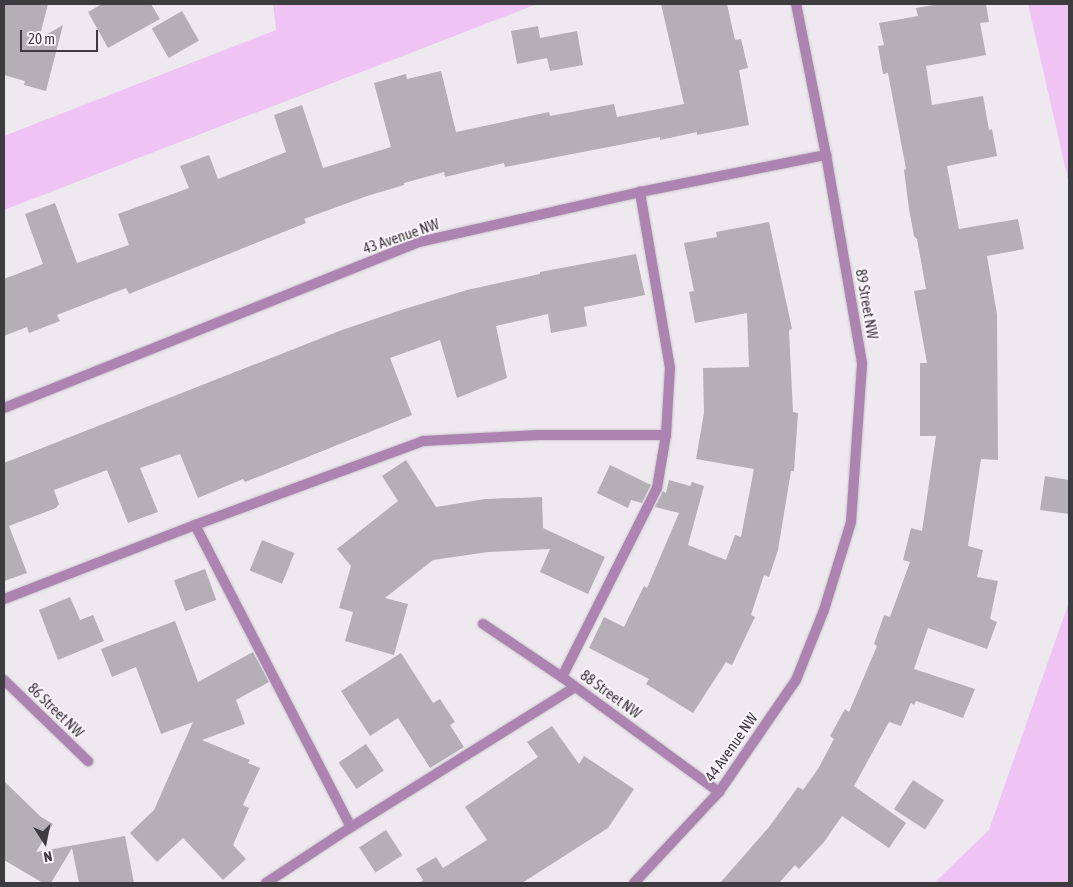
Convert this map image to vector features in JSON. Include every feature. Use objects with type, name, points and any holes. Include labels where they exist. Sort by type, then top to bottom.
[{"type":"street","name":"89 Street NW","points":[[796,4],[826,155],[862,364],[851,522],[824,610]]},
{"type":"street","name":"43 Avenue NW","points":[[4,408],[419,242],[640,192],[826,155]]},
{"type":"street","points":[[562,677],[657,488],[666,435],[670,368],[640,192]]},
{"type":"street","points":[[4,599],[195,525],[423,441],[538,435],[666,435]]},
{"type":"street","points":[[195,525],[351,827]]},
{"type":"street","name":"44 Avenue NW","points":[[634,883],[718,792],[796,680],[824,610]]},
{"type":"street","name":"88 Street NW","points":[[483,624],[562,677],[718,792]]},
{"type":"street","name":"86 Street NW","points":[[4,680],[88,761]]},
{"type":"street","points":[[266,883],[351,827],[575,687]]},
{"type":"shaded area","points":[[273,4],[537,4],[4,210],[4,136],[276,30]]},
{"type":"shaded area","points":[[1028,4],[1069,4],[1069,184]]},
{"type":"shaded area","points":[[1069,602],[1069,883],[934,883],[989,830]]},
{"type":"building","points":[[4,4],[48,4],[39,39],[63,25],[46,91],[24,85],[25,81],[4,75]]},
{"type":"building","points":[[102,4],[151,4],[160,19],[108,48],[88,12]]},
{"type":"building","points":[[661,4],[727,4],[735,40],[741,39],[748,68],[739,70],[749,125],[697,135],[697,132],[660,140],[660,137],[505,167],[504,163],[445,177],[444,172],[404,183],[404,185],[304,219],[306,223],[129,294],[126,288],[57,315],[60,321],[29,333],[27,327],[4,336],[4,279],[43,264],[25,214],[55,203],[77,263],[129,245],[118,214],[189,188],[180,166],[209,155],[218,179],[286,152],[274,115],[302,105],[323,168],[391,147],[374,83],[406,74],[407,79],[441,71],[456,132],[549,112],[550,116],[614,104],[617,117],[684,104]]},
{"type":"building","points":[[940,4],[986,4],[989,22],[980,23],[986,55],[926,66],[932,105],[983,96],[989,130],[992,129],[997,156],[947,166],[959,229],[1018,219],[1024,249],[987,256],[997,314],[998,460],[981,459],[968,546],[983,550],[977,577],[998,581],[990,619],[997,622],[987,649],[928,628],[914,669],[975,689],[963,718],[916,701],[914,705],[911,703],[901,726],[889,722],[854,786],[906,823],[889,848],[842,816],[824,842],[799,869],[795,865],[779,883],[720,883],[769,827],[798,787],[803,790],[818,769],[834,739],[830,736],[845,709],[849,712],[877,646],[874,644],[884,615],[890,617],[910,562],[903,560],[911,528],[922,531],[936,436],[920,436],[920,363],[927,363],[914,291],[926,289],[917,239],[914,236],[909,209],[904,170],[906,169],[888,73],[883,74],[878,46],[884,45],[879,23],[918,16],[916,8]]},
{"type":"building","points":[[182,11],[199,40],[169,58],[152,28]]},
{"type":"building","points":[[538,26],[540,38],[577,31],[583,65],[550,71],[547,58],[517,64],[511,31]]},
{"type":"building","points":[[769,222],[792,329],[789,330],[793,412],[798,413],[794,471],[791,471],[778,550],[769,577],[764,575],[751,615],[755,617],[732,665],[726,662],[693,713],[646,684],[649,679],[589,648],[604,617],[624,627],[644,586],[647,588],[679,513],[655,507],[663,491],[666,493],[669,480],[690,486],[692,482],[704,486],[688,545],[726,560],[735,535],[741,537],[754,469],[696,459],[704,413],[703,368],[749,367],[747,313],[695,323],[689,292],[694,291],[684,243],[717,237],[716,232]]},
{"type":"building","points":[[636,254],[645,295],[584,307],[587,326],[551,333],[548,314],[496,326],[507,378],[457,398],[440,340],[390,358],[412,415],[245,482],[243,479],[198,498],[180,454],[140,468],[158,512],[128,523],[107,470],[54,490],[59,504],[56,508],[9,526],[27,573],[4,581],[4,463],[342,330],[401,310],[467,290],[540,274],[540,272]]},
{"type":"building","points":[[406,460],[436,507],[485,499],[542,497],[543,528],[605,557],[588,594],[540,572],[550,549],[488,552],[433,560],[385,598],[408,604],[394,655],[345,641],[353,612],[339,608],[351,566],[337,549],[398,501],[382,476]]},
{"type":"building","points":[[610,465],[651,485],[642,503],[631,500],[628,508],[597,493]]},
{"type":"building","points":[[1045,476],[1069,480],[1069,514],[1040,510]]},
{"type":"building","points":[[262,540],[294,553],[282,584],[250,571]]},
{"type":"building","points":[[205,569],[216,600],[185,611],[174,580]]},
{"type":"building","points":[[70,597],[80,620],[93,615],[104,641],[58,660],[39,610]]},
{"type":"building","points":[[175,621],[198,682],[253,652],[269,682],[236,700],[245,724],[202,740],[250,760],[248,763],[260,768],[243,805],[249,808],[233,845],[246,859],[223,880],[183,838],[157,862],[130,833],[154,810],[193,722],[161,734],[136,667],[112,677],[101,649]]},
{"type":"building","points":[[401,653],[433,703],[440,699],[455,722],[450,725],[464,747],[430,768],[398,718],[370,736],[341,691]]},
{"type":"building","points":[[552,726],[579,764],[584,756],[634,789],[608,828],[522,883],[419,883],[423,880],[416,869],[436,857],[443,868],[487,840],[465,807],[538,757],[527,742]]},
{"type":"building","points":[[366,744],[384,771],[357,789],[339,762]]},
{"type":"building","points":[[913,780],[944,800],[925,830],[894,809]]},
{"type":"building","points":[[4,781],[41,817],[53,824],[36,852],[125,836],[134,883],[79,883],[72,848],[51,883],[43,883],[4,860]]},
{"type":"building","points":[[386,830],[402,855],[376,873],[359,847]]}]
